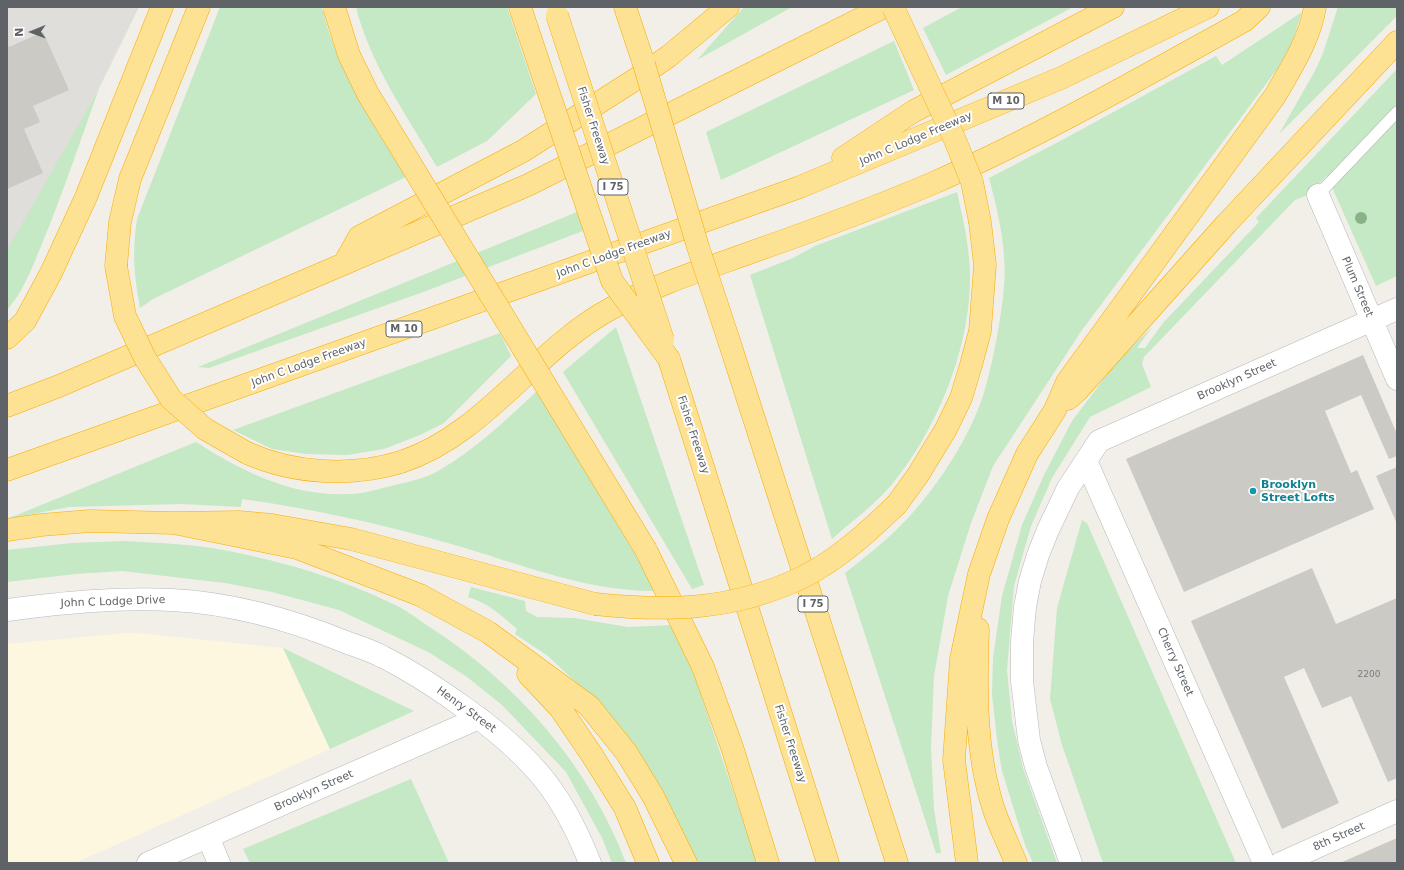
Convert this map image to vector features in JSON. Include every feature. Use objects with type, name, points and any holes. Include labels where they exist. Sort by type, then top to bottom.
[{"type":"highway","points":[[7,338],[25,321],[51,273],[86,197],[162,7]]},
{"type":"highway","points":[[198,7],[130,179],[120,222],[116,266],[126,316],[144,358],[171,399],[204,429],[247,453],[265,461],[303,469],[335,472],[379,467],[398,463],[422,454],[444,443],[484,412],[573,333],[610,309],[665,283],[860,213],[930,184],[1010,147],[1118,91],[1244,21],[1259,7]]},
{"type":"highway","points":[[334,7],[349,55],[368,94],[646,550],[703,667],[732,747],[768,863]]},
{"type":"highway","points":[[520,7],[612,281],[669,359]]},
{"type":"highway","name":"I 75","points":[[625,7],[644,64],[698,248],[897,863]]},
{"type":"highway","points":[[637,42],[642,7]]},
{"type":"highway","points":[[344,264],[359,237],[523,151],[636,79],[668,56],[728,7]]},
{"type":"highway","points":[[7,406],[59,386],[528,185],[884,7]]},
{"type":"highway","points":[[7,530],[41,525],[90,521],[252,523],[351,539],[595,604],[640,609],[691,608],[736,600],[773,589],[804,576],[832,560],[869,531],[897,504],[918,476],[946,429],[961,398],[980,331],[985,265],[980,222],[972,182],[893,7]]},
{"type":"highway","points":[[800,187],[914,111],[1113,7]]},
{"type":"highway","name":"John C Lodge Freeway","points":[[7,470],[800,187],[1061,78],[1208,7]]},
{"type":"highway","points":[[966,863],[954,760],[961,659],[979,574],[998,519],[1027,454],[1055,410],[1066,382],[1275,96],[1300,52],[1314,16],[1315,7]]},
{"type":"highway","name":"Fisher Freeway","points":[[556,11],[669,359],[828,863]]},
{"type":"highway","points":[[1055,410],[1077,391],[1227,223],[1397,42]]},
{"type":"highway","points":[[174,523],[297,548],[420,595],[488,632],[589,706],[626,752],[653,796],[686,863]]},
{"type":"highway","points":[[979,574],[976,687],[981,754],[993,807],[1016,863]]},
{"type":"highway","points":[[488,632],[560,708],[625,808],[648,863]]},
{"type":"street","name":"Plum Street","points":[[1318,195],[1371,321],[1397,378]]},
{"type":"street","name":"Brooklyn Street","points":[[1071,863],[1036,767],[1029,740],[1022,681],[1022,642],[1025,607],[1038,555],[1068,488],[1100,441],[1397,309]]},
{"type":"street","name":"Cherry Street","points":[[1086,461],[1264,863]]},
{"type":"street","name":"John C Lodge Drive","points":[[7,610],[103,600],[172,600],[223,606],[288,620]]},
{"type":"street","name":"Henry Street","points":[[288,620],[382,656],[428,682],[479,718],[513,745],[538,772],[560,802],[578,834],[590,863]]},
{"type":"street","name":"Brooklyn Street","points":[[148,863],[479,718]]},
{"type":"street","name":"8th Street","points":[[1281,863],[1397,811]]},
{"type":"street","points":[[208,837],[219,863]]},
{"type":"lane","points":[[1318,195],[1397,112]]},
{"type":"shaded area","points":[[7,7],[139,7],[80,127],[7,251]]},
{"type":"shaded area","points":[[127,633],[283,648],[330,749],[75,863],[7,863],[7,644]]},
{"type":"green space","points":[[220,7],[322,7],[336,52],[356,95],[406,177],[153,299],[140,308],[134,264],[137,219]]},
{"type":"green space","points":[[356,7],[507,7],[536,94],[487,141],[437,167],[390,89],[370,49]]},
{"type":"green space","points":[[744,7],[792,7],[697,60]]},
{"type":"green space","points":[[962,7],[1073,7],[946,75],[923,28]]},
{"type":"green space","points":[[1338,7],[1397,7],[1397,16],[1279,134],[1316,69],[1323,53]]},
{"type":"green space","points":[[1302,12],[1292,42],[1278,68],[1082,330],[993,466],[971,523],[948,596],[934,676],[931,748],[934,809],[941,853],[936,853],[845,573],[892,534],[920,505],[957,452],[976,414],[983,396],[997,334],[1003,299],[1005,273],[1000,226],[989,178],[1216,56],[1222,65]]},
{"type":"green space","points":[[894,41],[914,90],[721,180],[706,132]]},
{"type":"green space","points":[[1397,69],[1397,276],[1376,286],[1327,176],[1307,195],[1295,200],[1144,357],[1142,364],[1151,387],[1090,417],[1052,478],[1031,526],[1014,586],[1007,670],[1012,721],[1023,768],[1057,863],[1033,863],[1025,845],[1002,771],[992,695],[993,658],[1002,596],[1022,525],[1044,475],[1072,421],[1115,364],[1152,327],[1137,348],[1145,348],[1163,323],[1259,222],[1256,218]]},
{"type":"green space","points":[[99,89],[57,207],[27,280],[18,296],[7,310],[7,250]]},
{"type":"green space","points":[[957,192],[965,228],[970,279],[968,310],[962,342],[953,373],[927,432],[911,459],[886,491],[832,539],[750,275],[793,258],[815,246]]},
{"type":"green space","points":[[582,210],[588,229],[426,291],[209,368],[198,367]]},
{"type":"green space","points":[[616,327],[704,585],[692,589],[563,372]]},
{"type":"green space","points":[[500,333],[511,356],[444,423],[420,435],[384,449],[347,455],[307,454],[272,449],[233,430]]},
{"type":"green space","points":[[537,391],[657,591],[629,590],[573,580],[389,527],[316,511],[242,499],[241,507],[182,504],[69,507],[7,519],[196,442],[249,472],[288,487],[328,494],[354,494],[377,490],[423,478],[452,463],[490,434]]},
{"type":"green space","points":[[1082,520],[1087,523],[1236,863],[1103,863],[1062,745],[1050,699],[1057,608]]},
{"type":"green space","points":[[125,541],[203,547],[271,560],[333,579],[374,595],[406,611],[460,648],[491,673],[520,700],[546,729],[592,792],[626,863],[612,863],[602,838],[566,772],[502,705],[467,677],[430,653],[339,610],[272,592],[225,583],[122,571],[75,574],[7,582],[7,550],[72,543]]},
{"type":"green space","points":[[471,587],[525,601],[526,611],[537,617],[574,618],[628,627],[674,625],[697,683],[757,863],[695,863],[584,690],[548,656],[515,634],[517,629],[500,614],[488,606],[468,597]]},
{"type":"green space","points":[[283,648],[414,711],[330,749]]},
{"type":"green space","points":[[411,779],[449,863],[250,863],[243,849]]},
{"type":"building","points":[[43,32],[69,90],[33,106],[40,122],[24,129],[43,173],[7,189],[7,42],[9,47]]},
{"type":"building","name":"Brooklyn Street Lofts","points":[[1363,355],[1397,434],[1397,456],[1389,459],[1361,395],[1325,411],[1351,473],[1357,470],[1374,509],[1184,592],[1126,459]]},
{"type":"building","points":[[1397,467],[1397,524],[1376,476]]},
{"type":"building","points":[[1312,568],[1336,624],[1397,598],[1397,778],[1388,782],[1351,696],[1322,708],[1304,668],[1284,677],[1339,803],[1282,829],[1191,621]]},
{"type":"building","points":[[1397,838],[1397,863],[1340,863]]},
{"type":"place","name":"Brooklyn Street Lofts","points":[[1253,491]]}]
